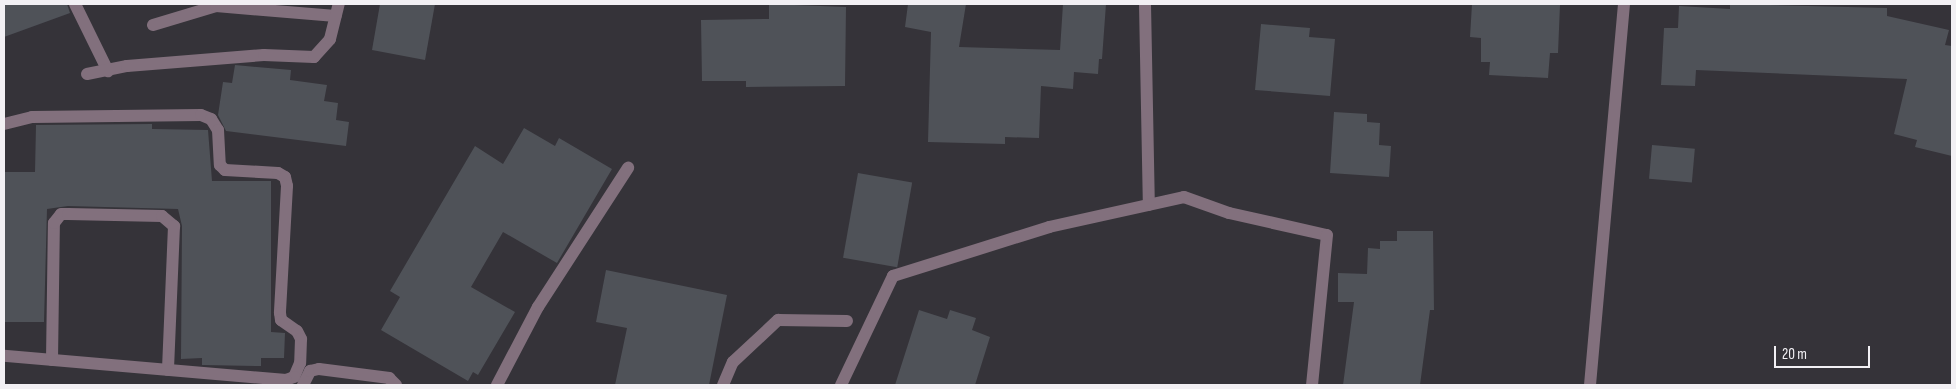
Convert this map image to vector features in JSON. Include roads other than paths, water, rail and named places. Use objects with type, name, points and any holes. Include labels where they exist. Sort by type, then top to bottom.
[{"type":"street","points":[[75,4],[108,71]]},
{"type":"street","points":[[1145,4],[1149,205]]},
{"type":"street","points":[[87,74],[127,66],[264,55],[314,57],[330,39],[338,10],[216,6],[153,25]]},
{"type":"street","points":[[1590,385],[1624,8]]},
{"type":"street","points":[[4,124],[32,117],[201,115],[216,124],[220,165],[225,170],[278,173],[285,177],[287,186],[280,313],[282,320],[298,331],[301,339],[300,363],[294,377],[286,380],[4,356]]},
{"type":"street","points":[[497,385],[538,307],[628,168]]},
{"type":"street","points":[[841,385],[893,276],[1049,227],[1184,197],[1229,213],[1327,235],[1312,385]]},
{"type":"street","points":[[52,360],[54,223],[61,214],[162,216],[174,226],[168,370]]},
{"type":"street","points":[[723,385],[733,362],[778,320],[847,321]]},
{"type":"street","points":[[303,385],[310,371],[319,369],[389,378],[396,385]]}]
